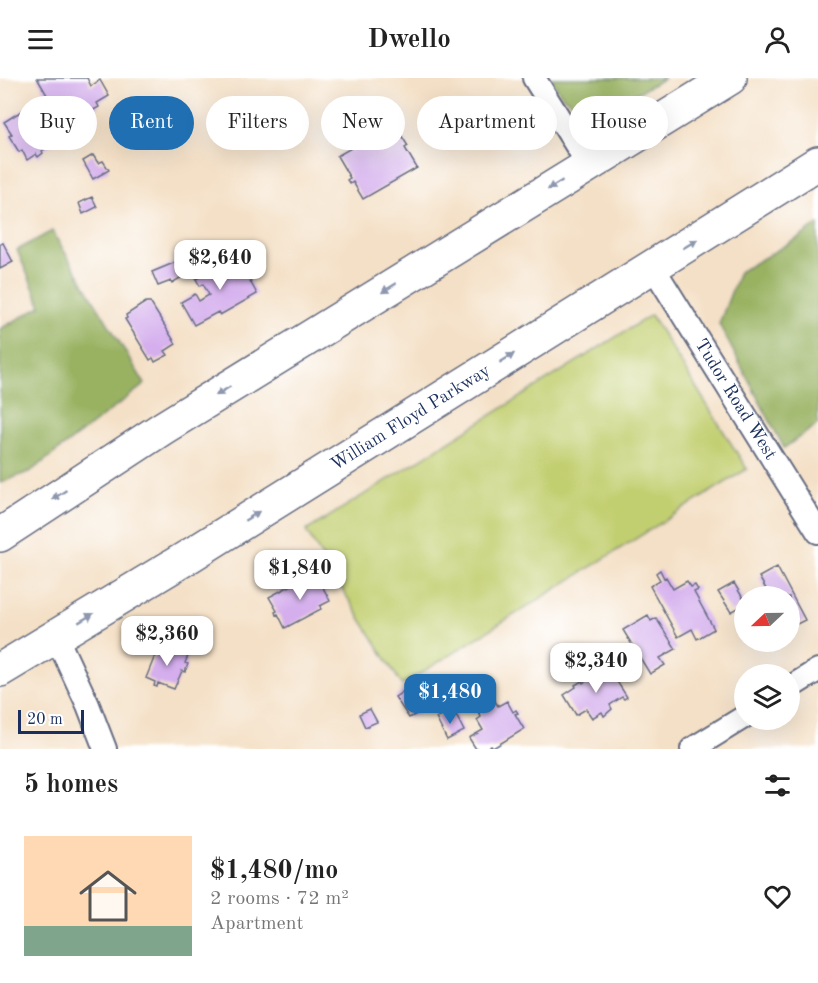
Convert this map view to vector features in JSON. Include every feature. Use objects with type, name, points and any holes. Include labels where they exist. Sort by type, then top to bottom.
[{"type":"highway","points":[[0,535],[163,428],[730,78]]},
{"type":"highway","name":"William Floyd Parkway","points":[[0,670],[818,163]]},
{"type":"street","points":[[534,78],[588,164]]},
{"type":"street","name":"Tudor Road West","points":[[653,267],[818,532]]},
{"type":"street","points":[[56,636],[88,705],[105,749]]},
{"type":"street","points":[[800,681],[818,670]]},
{"type":"street","points":[[692,749],[734,723]]},
{"type":"green space","points":[[551,78],[665,78],[631,96],[569,96],[569,101],[562,96]]},
{"type":"green space","points":[[818,224],[818,424],[784,448],[719,324],[739,272]]},
{"type":"green space","points":[[52,231],[145,384],[31,471],[0,483],[0,329],[41,306],[17,250]]},
{"type":"green space","points":[[651,315],[747,469],[402,685],[306,531]]},
{"type":"building","points":[[37,78],[87,78],[91,86],[100,80],[109,96],[97,103],[97,96],[48,96]]},
{"type":"building","points":[[18,113],[18,150],[22,150],[19,152],[9,136],[12,134],[4,122]]},
{"type":"building","points":[[405,148],[417,168],[363,199],[353,182],[350,184],[347,180],[350,178],[337,156],[348,150],[405,150]]},
{"type":"building","points":[[22,150],[44,150],[38,157],[36,154],[27,160]]},
{"type":"building","points":[[93,155],[98,163],[103,161],[109,170],[93,179],[83,161]]},
{"type":"building","points":[[92,197],[97,207],[83,214],[79,203]]},
{"type":"building","points":[[3,243],[13,262],[0,269],[0,244]]},
{"type":"building","points":[[224,258],[229,266],[239,261],[257,294],[220,315],[218,312],[194,325],[181,302],[195,294],[199,301],[209,295],[203,284],[200,286],[196,279],[208,272],[206,268]]},
{"type":"building","points":[[176,262],[182,277],[172,283],[171,281],[158,286],[152,272]]},
{"type":"building","points":[[146,302],[150,302],[176,344],[165,351],[168,355],[155,362],[153,358],[150,360],[125,319],[126,315]]},
{"type":"building","points":[[777,567],[787,586],[764,586],[759,577]]},
{"type":"building","points":[[660,570],[673,589],[687,581],[691,587],[695,585],[698,590],[694,592],[714,629],[697,639],[692,629],[678,637],[650,586],[660,580],[656,573]]},
{"type":"building","points":[[316,575],[322,579],[319,580],[330,601],[320,606],[321,609],[285,628],[278,614],[276,615],[277,611],[269,597],[303,579],[305,581]]},
{"type":"building","points":[[734,583],[734,610],[731,612],[718,592]]},
{"type":"building","points":[[800,611],[805,620],[800,622]]},
{"type":"building","points":[[648,615],[651,621],[656,618],[676,649],[660,658],[665,665],[650,674],[623,630]]},
{"type":"building","points":[[165,644],[188,656],[185,672],[182,671],[174,689],[158,683],[157,687],[154,686],[155,682],[146,678],[159,646],[164,648]]},
{"type":"building","points":[[607,666],[627,697],[624,699],[622,697],[610,705],[612,709],[604,716],[602,712],[592,718],[586,709],[576,715],[564,695],[576,687],[575,685],[582,681],[583,683]]},
{"type":"building","points":[[407,689],[420,712],[409,718],[395,697]]},
{"type":"building","points":[[488,690],[498,706],[507,701],[513,712],[516,710],[518,713],[515,714],[524,729],[493,748],[491,746],[487,749],[476,749],[469,738],[483,730],[477,720],[481,717],[473,699]]},
{"type":"building","points":[[370,709],[377,722],[365,727],[359,714]]},
{"type":"building","points":[[453,709],[464,731],[447,740],[436,718]]}]
